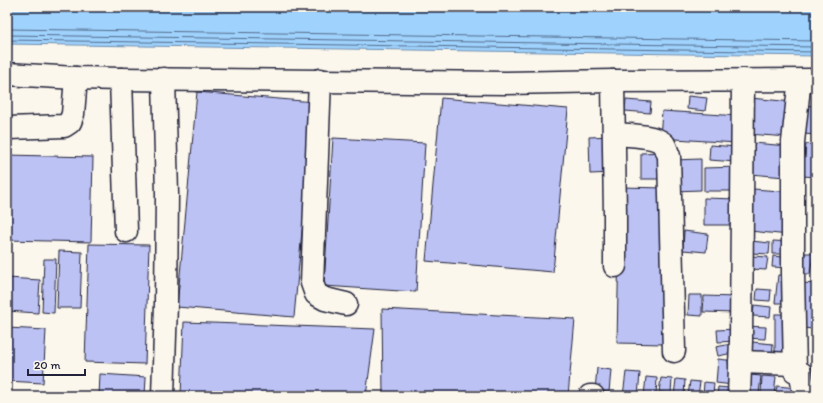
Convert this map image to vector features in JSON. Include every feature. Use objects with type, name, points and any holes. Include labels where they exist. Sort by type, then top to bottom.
[{"type":"street","points":[[7,74],[121,79],[506,83],[744,80],[807,81]]},
{"type":"street","points":[[9,128],[64,126],[70,122],[73,114],[76,78]]},
{"type":"street","points":[[121,79],[126,231]]},
{"type":"street","points":[[162,396],[166,304],[167,194],[164,79]]},
{"type":"street","points":[[320,80],[312,283],[316,294],[325,300],[346,304]]},
{"type":"street","points":[[739,396],[744,80]]},
{"type":"street","points":[[613,81],[615,215],[614,266]]},
{"type":"street","points":[[804,396],[804,370],[793,298],[793,142],[799,87],[807,81]]},
{"type":"street","points":[[614,134],[658,139],[664,145],[669,156],[674,351]]},
{"type":"street","points":[[740,362],[804,370]]},
{"type":"water","points":[[7,7],[816,7],[816,56],[7,44]]},
{"type":"building","points":[[197,92],[314,102],[294,317],[177,307]]},
{"type":"building","points":[[688,96],[707,98],[705,111],[687,109]]},
{"type":"building","points":[[441,98],[568,109],[553,272],[426,261]]},
{"type":"building","points":[[750,98],[793,102],[789,137],[747,134]]},
{"type":"building","points":[[626,100],[651,102],[650,113],[625,111]]},
{"type":"building","points":[[805,105],[816,106],[816,135],[803,134]]},
{"type":"building","points":[[662,111],[739,116],[737,143],[660,138]]},
{"type":"building","points":[[612,136],[613,173],[590,174],[589,137]]},
{"type":"building","points":[[333,138],[425,143],[416,292],[324,286]]},
{"type":"building","points":[[753,143],[788,146],[785,177],[750,174]]},
{"type":"building","points":[[806,144],[816,145],[816,177],[803,176]]},
{"type":"building","points":[[710,145],[738,147],[737,162],[709,160]]},
{"type":"building","points":[[666,152],[666,179],[641,179],[641,153]]},
{"type":"building","points":[[7,155],[93,157],[91,242],[7,240]]},
{"type":"building","points":[[701,159],[701,190],[673,191],[673,160]]},
{"type":"building","points":[[740,167],[740,191],[704,191],[704,168]]},
{"type":"building","points":[[620,187],[666,188],[663,344],[617,343]]},
{"type":"building","points":[[753,189],[793,192],[789,235],[750,231]]},
{"type":"building","points":[[704,198],[737,199],[737,225],[704,225]]},
{"type":"building","points":[[684,231],[708,234],[706,252],[683,250]]},
{"type":"building","points":[[751,241],[770,243],[769,254],[750,253]]},
{"type":"building","points":[[773,241],[792,242],[791,254],[773,254]]},
{"type":"building","points":[[89,244],[149,245],[145,364],[85,362]]},
{"type":"building","points":[[59,251],[82,252],[80,308],[57,308]]},
{"type":"building","points":[[805,253],[813,253],[810,274],[803,274]]},
{"type":"building","points":[[752,256],[768,257],[766,270],[751,269]]},
{"type":"building","points":[[773,256],[791,258],[790,268],[772,267]]},
{"type":"building","points":[[44,259],[56,259],[54,313],[42,312]]},
{"type":"building","points":[[778,275],[790,276],[787,303],[775,303]]},
{"type":"building","points":[[7,278],[40,280],[38,313],[7,311]]},
{"type":"building","points":[[803,283],[816,284],[815,329],[800,328]]},
{"type":"building","points":[[757,289],[771,290],[770,301],[756,300]]},
{"type":"building","points":[[689,295],[702,295],[702,316],[688,315]]},
{"type":"building","points":[[704,296],[736,297],[735,313],[703,312]]},
{"type":"building","points":[[754,305],[771,307],[770,317],[753,316]]},
{"type":"building","points":[[382,309],[575,319],[568,396],[383,396]]},
{"type":"building","points":[[775,314],[793,314],[793,354],[775,354]]},
{"type":"building","points":[[184,322],[375,329],[366,396],[181,396]]},
{"type":"building","points":[[745,326],[766,327],[765,339],[745,338]]},
{"type":"building","points":[[7,328],[46,330],[43,383],[7,381]]},
{"type":"building","points":[[737,329],[737,341],[718,342],[717,330]]},
{"type":"building","points":[[752,342],[773,344],[772,356],[751,354]]},
{"type":"building","points":[[731,344],[733,353],[718,356],[716,347]]},
{"type":"building","points":[[718,359],[735,361],[733,385],[716,383]]},
{"type":"building","points":[[597,368],[611,370],[609,392],[595,391]]},
{"type":"building","points":[[626,372],[640,373],[638,396],[623,396]]},
{"type":"building","points":[[100,374],[146,377],[145,396],[99,396]]},
{"type":"building","points":[[750,375],[761,376],[759,394],[749,393]]},
{"type":"building","points":[[762,376],[776,377],[774,395],[761,394]]},
{"type":"building","points":[[646,377],[657,378],[656,396],[644,396]]},
{"type":"building","points":[[661,378],[672,379],[671,393],[659,392]]},
{"type":"building","points":[[676,379],[685,380],[684,396],[674,396]]},
{"type":"building","points":[[690,381],[700,382],[698,396],[688,396]]},
{"type":"building","points":[[704,382],[714,383],[713,396],[703,396]]},
{"type":"building","points":[[777,386],[797,388],[796,396],[775,396]]},
{"type":"building","points":[[718,387],[729,388],[729,396],[717,396]]}]
